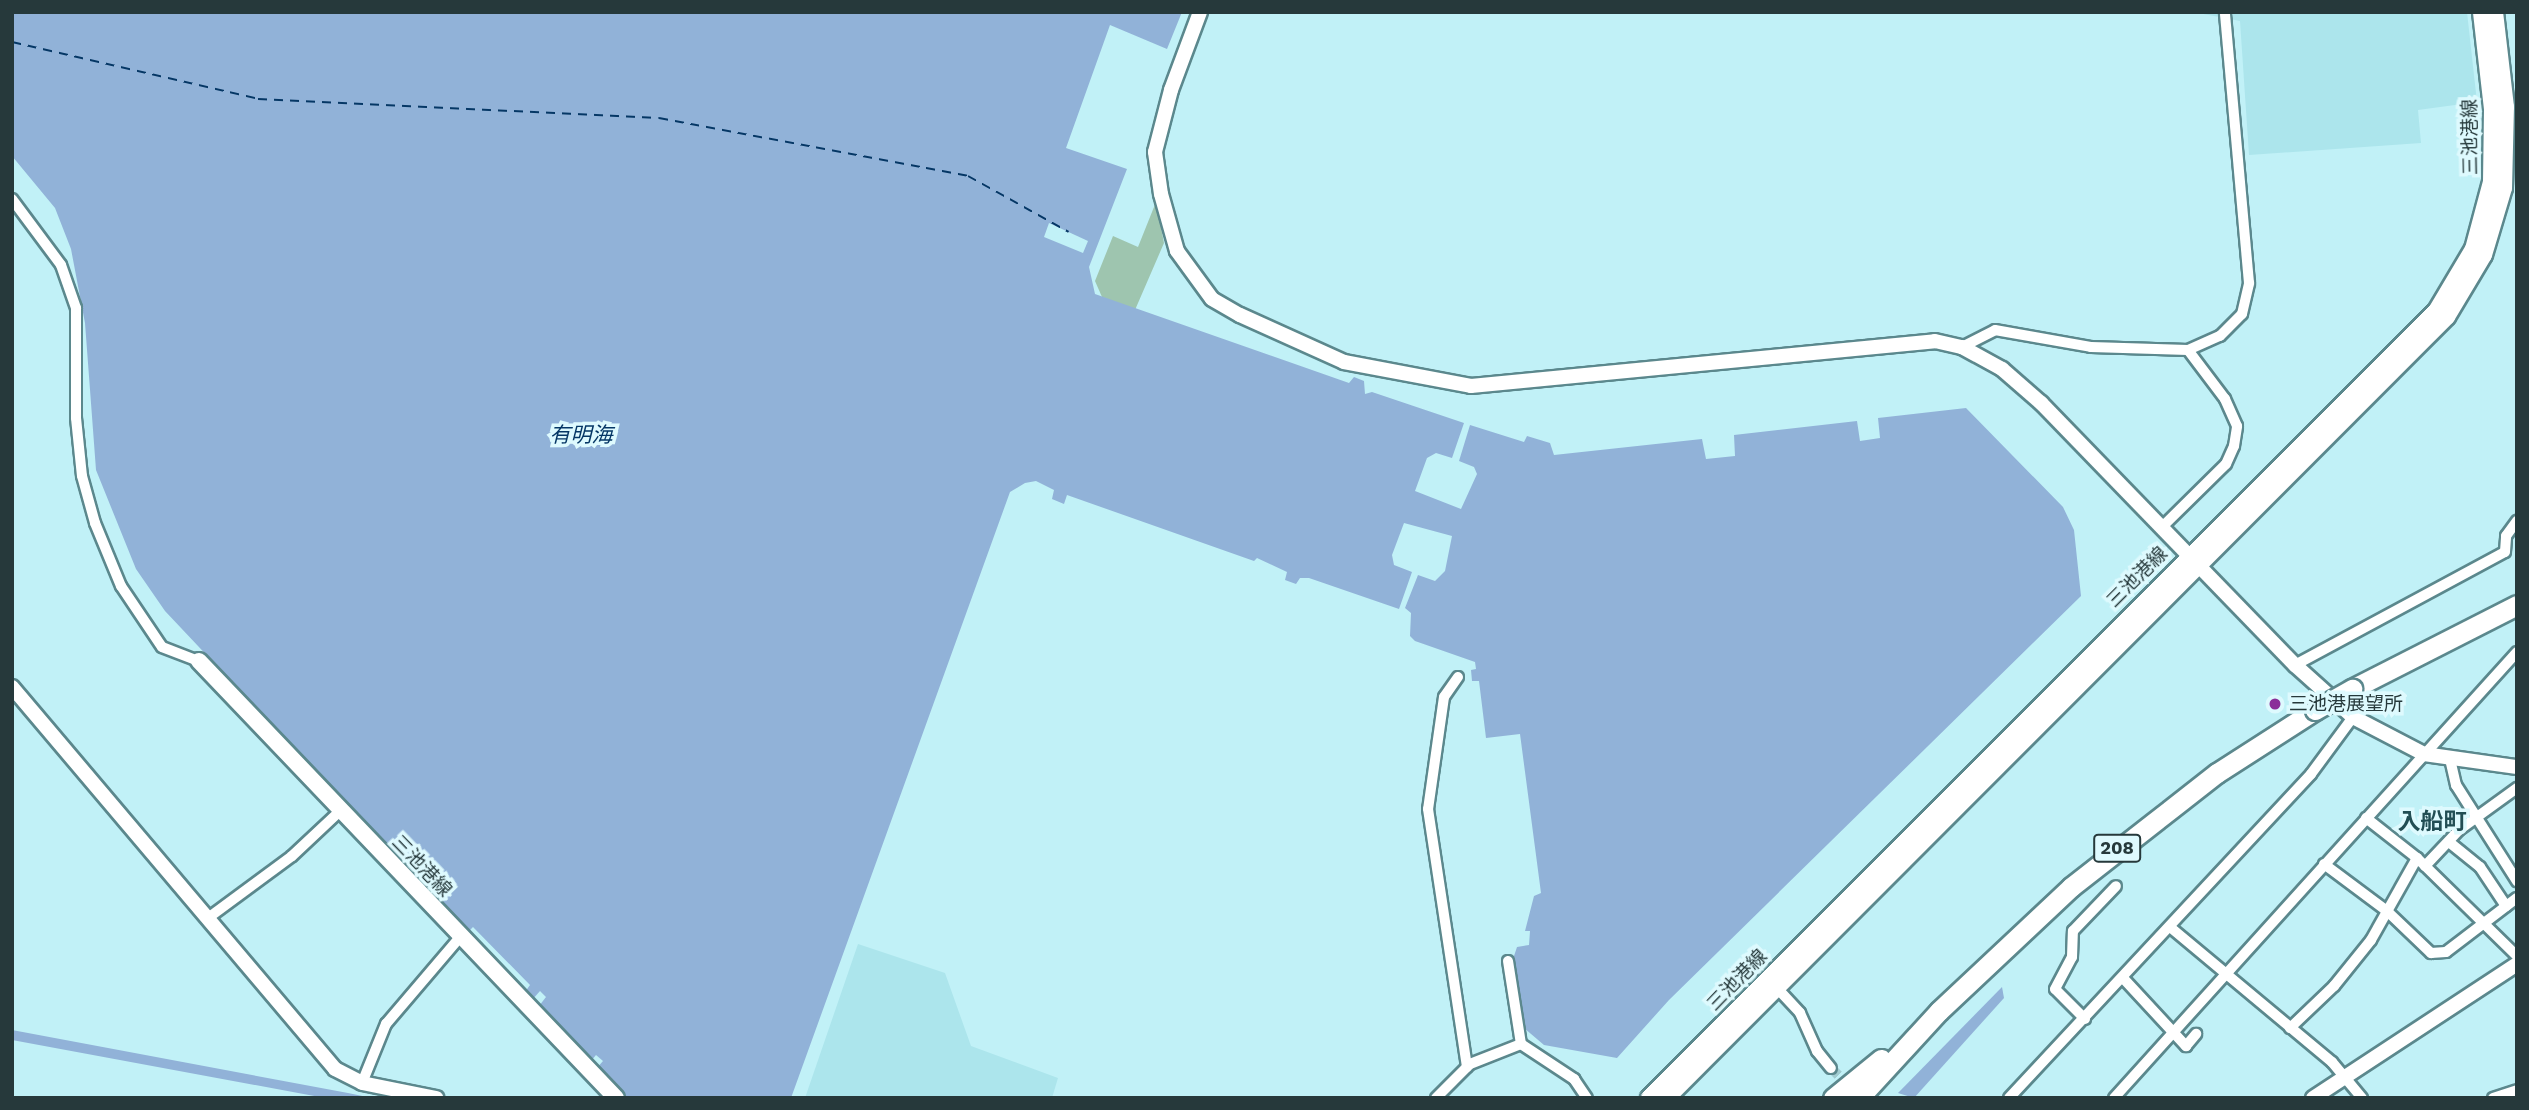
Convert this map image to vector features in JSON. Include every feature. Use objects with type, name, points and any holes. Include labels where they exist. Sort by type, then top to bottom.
[{"type":"highway","name":"208","points":[[1859,1098],[1939,1012],[2022,931],[2122,844],[2217,773],[2315,710],[2517,605]]},
{"type":"highway","name":"208","points":[[1832,1098],[1939,1012]]},
{"type":"main road","name":"三池港線","points":[[1667,1098],[2410,340],[2457,280],[2485,217],[2491,182],[2492,108],[2481,12]]},
{"type":"main road","name":"三池港線","points":[[1649,1098],[2194,561],[2420,349],[2468,287],[2484,255],[2504,188],[2506,107],[2495,12]]},
{"type":"main road","name":"三池港線","points":[[199,661],[616,1098]]},
{"type":"street","points":[[1200,12],[1168,100],[1155,152],[1171,232],[1187,270],[1212,299],[1287,340],[1344,362],[1471,386],[1935,341],[1962,347],[2002,369],[2041,403],[2295,665],[2353,717],[2424,754],[2517,766]]},
{"type":"street","points":[[1962,347],[1995,330],[2091,348],[2188,350],[2229,330],[2247,303],[2249,284],[2225,12]]},
{"type":"street","points":[[12,199],[61,265],[76,308],[76,418],[82,476],[95,523],[121,586],[162,647],[199,661]]},
{"type":"street","points":[[2161,528],[2226,464],[2234,446],[2236,426],[2225,399],[2188,350]]},
{"type":"street","points":[[2295,665],[2505,552],[2506,536],[2517,521]]},
{"type":"street","points":[[2114,1098],[2517,652]]},
{"type":"street","points":[[1458,677],[1444,697],[1428,809],[1467,1067]]},
{"type":"street","points":[[12,687],[335,1069],[362,1083],[436,1098]]},
{"type":"street","points":[[2009,1098],[2311,774],[2353,717]]},
{"type":"street","points":[[2450,759],[2456,785],[2517,881]]},
{"type":"street","points":[[2290,1028],[2334,986],[2421,862],[2517,788]]},
{"type":"street","points":[[208,918],[292,856],[340,811]]},
{"type":"street","points":[[2366,818],[2421,862],[2486,921],[2517,956]]},
{"type":"street","points":[[2449,842],[2480,867],[2506,906]]},
{"type":"street","points":[[2324,864],[2388,911],[2431,953],[2446,952],[2517,898]]},
{"type":"street","points":[[2085,1019],[2055,989],[2072,957],[2073,931],[2116,886]]},
{"type":"street","points":[[2169,927],[2332,1062],[2342,1078],[2362,1098]]},
{"type":"street","points":[[362,1083],[386,1024],[461,936]]},
{"type":"street","points":[[1508,961],[1521,1044],[1574,1079],[1587,1098]]},
{"type":"street","points":[[2313,1098],[2517,964]]},
{"type":"street","points":[[2123,978],[2186,1046],[2196,1034]]},
{"type":"street","points":[[1777,988],[1800,1013],[1817,1051],[1831,1068]]},
{"type":"street","points":[[1436,1098],[1467,1067],[1521,1044]]},
{"type":"street","points":[[2493,1098],[2517,1090]]},
{"type":"shaded area","points":[[2193,12],[2467,12],[2477,102],[2418,110],[2421,143],[2249,155],[2240,21]]},
{"type":"shaded area","points":[[858,944],[945,973],[971,1046],[1058,1078],[1052,1098],[805,1098]]},
{"type":"green space","points":[[1156,202],[1164,243],[1135,310],[1102,297],[1095,281],[1113,236],[1138,247]]},
{"type":"water","name":"有明海","points":[[12,12],[1182,12],[1167,49],[1110,25],[1066,148],[1127,169],[1089,267],[1095,294],[1349,383],[1354,377],[1364,381],[1365,394],[1372,392],[1464,423],[1452,458],[1436,453],[1427,458],[1415,491],[1461,509],[1477,474],[1474,467],[1459,461],[1470,425],[1524,442],[1527,436],[1550,443],[1554,455],[1702,439],[1706,459],[1735,456],[1734,435],[1857,421],[1860,441],[1880,438],[1878,418],[1966,408],[2063,507],[2074,530],[2081,596],[1669,1000],[1617,1058],[1544,1045],[1524,1028],[1514,956],[1517,947],[1529,945],[1530,931],[1525,931],[1534,896],[1541,893],[1520,734],[1486,738],[1479,681],[1472,681],[1471,670],[1476,669],[1475,662],[1415,641],[1410,636],[1411,613],[1405,608],[1418,575],[1435,581],[1445,571],[1452,536],[1404,523],[1392,555],[1394,565],[1412,572],[1399,609],[1309,578],[1300,578],[1296,584],[1285,580],[1287,572],[1257,558],[1254,561],[1067,495],[1064,504],[1052,499],[1054,490],[1036,481],[1025,483],[1010,492],[791,1098],[624,1098],[596,1069],[603,1061],[596,1055],[591,1061],[539,1006],[546,997],[540,991],[532,1000],[525,992],[530,985],[473,927],[468,932],[165,611],[136,569],[96,470],[85,323],[71,249],[55,208],[12,156]]},
{"type":"water","points":[[2002,987],[2004,998],[1914,1098],[1898,1093]]},
{"type":"water","points":[[12,1030],[372,1098],[325,1098],[12,1040]]},
{"type":"pier","points":[[1049,223],[1088,241],[1083,253],[1044,237]]},
{"type":"ferry route","points":[[12,42],[258,99],[659,118],[968,176],[1069,232]]},
{"type":"tunnel","points":[[1831,1068],[1851,1088]]},
{"type":"place","name":"三池港展望所","points":[[2275,704]]},
{"type":"district","name":"入船町","points":[[2432,822]]}]
